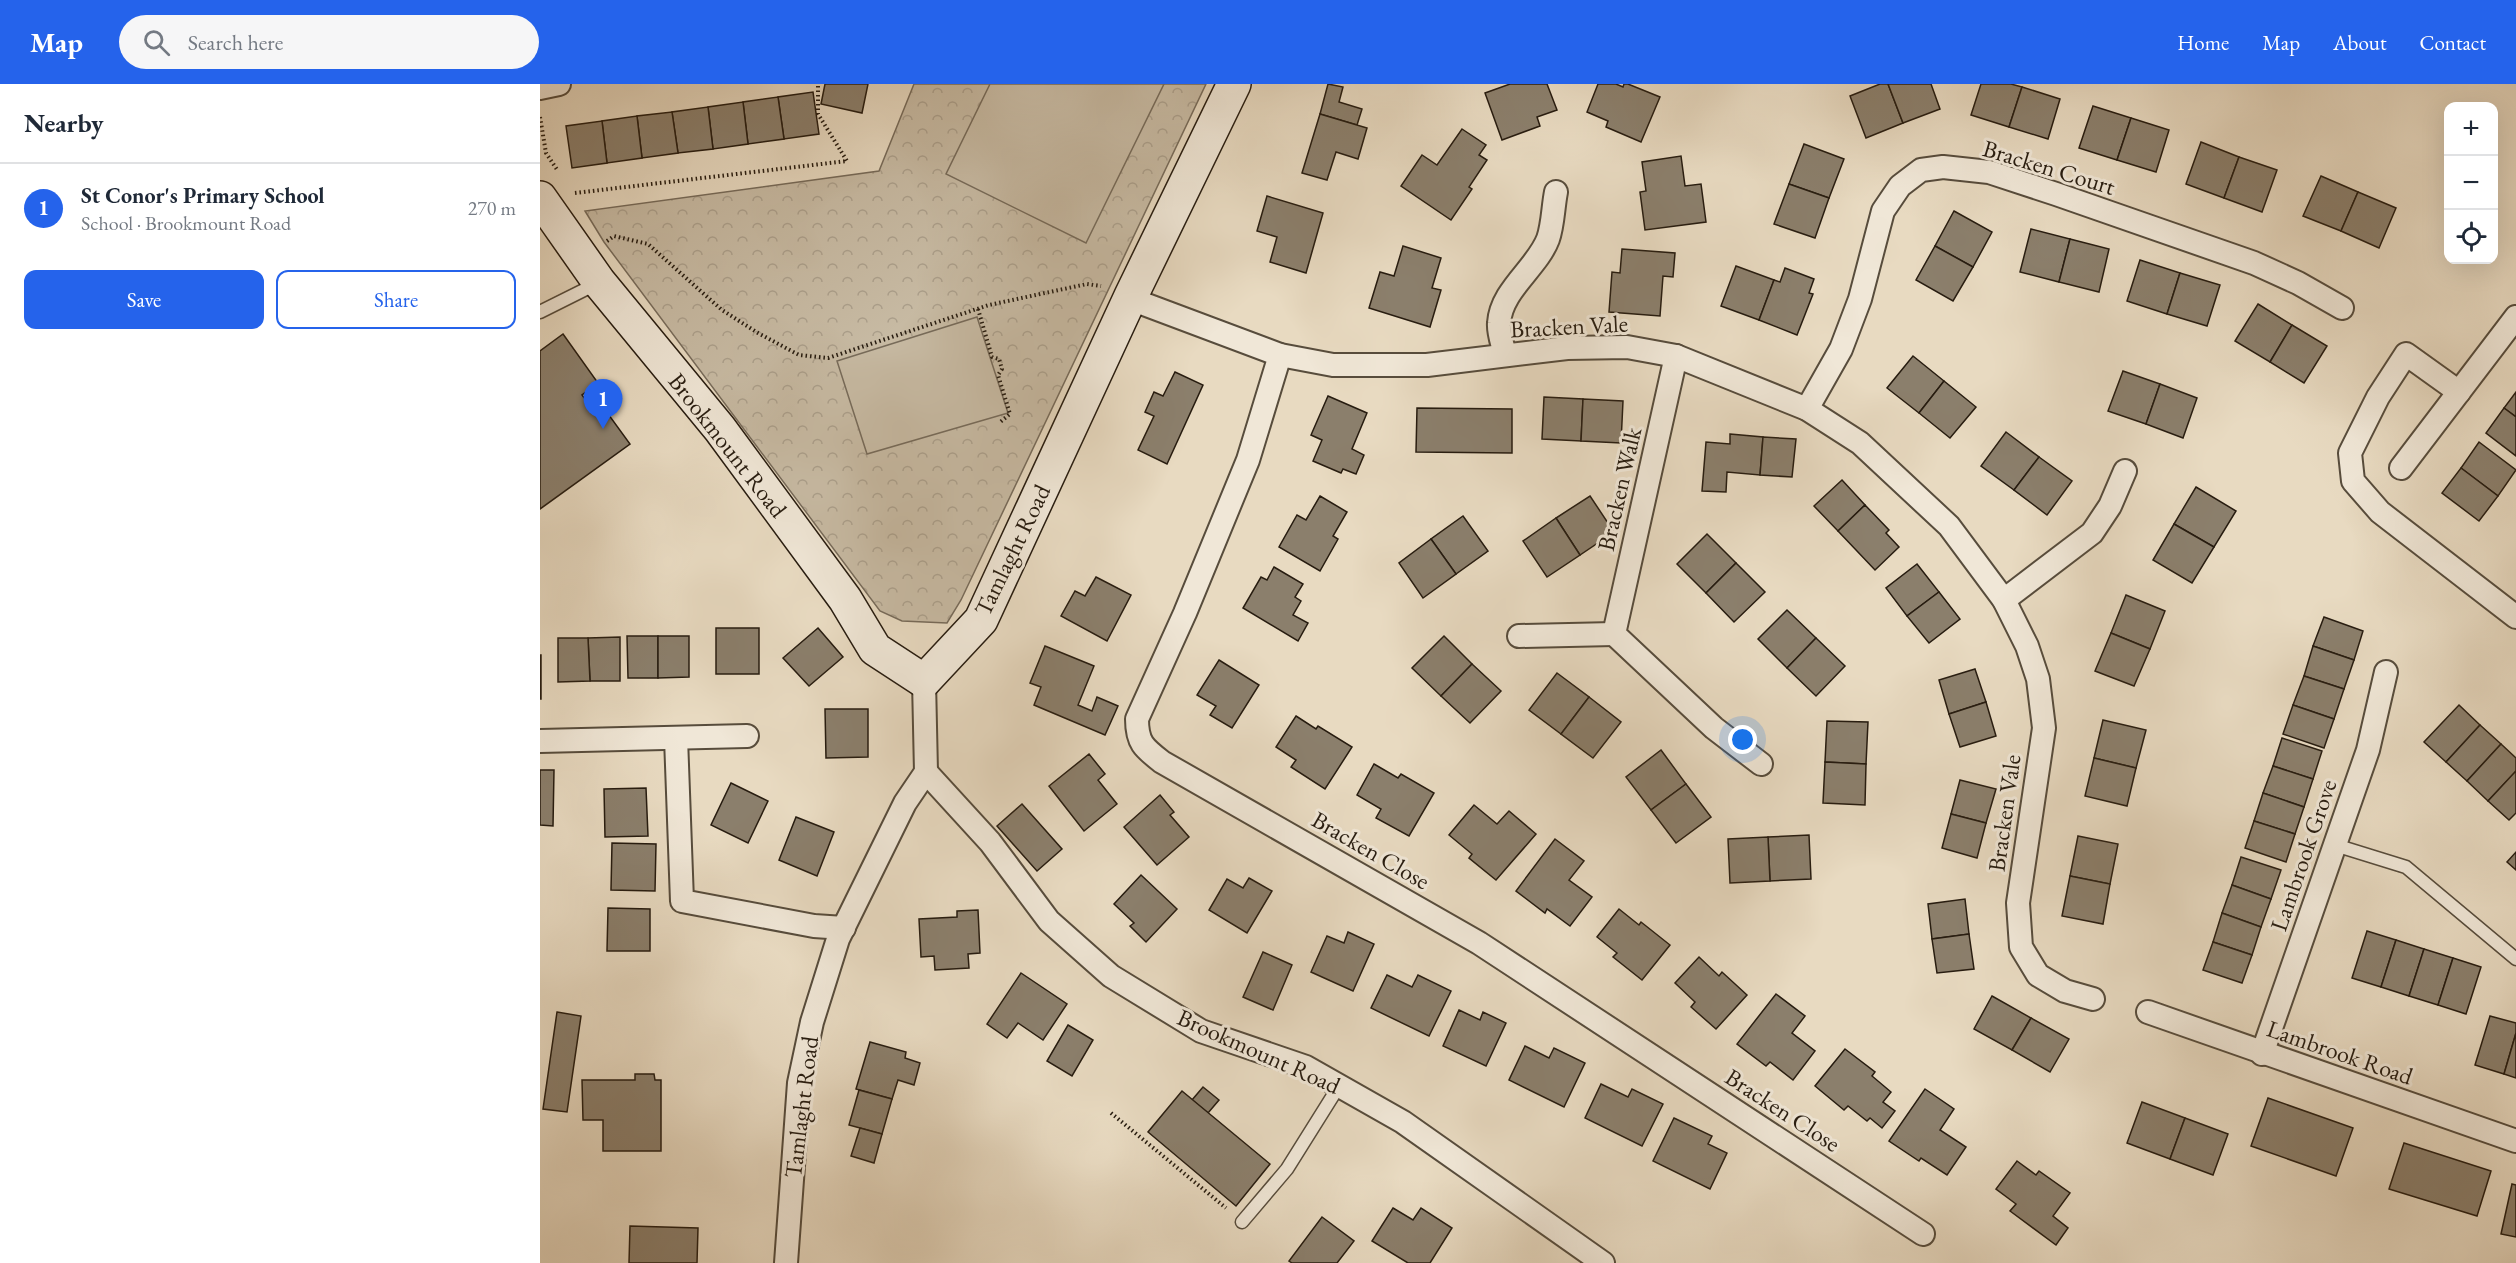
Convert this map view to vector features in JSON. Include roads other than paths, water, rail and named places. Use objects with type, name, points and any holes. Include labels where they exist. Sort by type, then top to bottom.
[{"type":"street","points":[[540,87],[559,84]]},
{"type":"street","name":"Tamlaght Road","points":[[924,681],[981,620],[1131,296],[1234,84]]},
{"type":"street","name":"Bracken Court","points":[[1807,410],[1841,349],[1860,299],[1883,211],[1900,186],[1921,170],[1943,167],[1989,172],[2045,190],[2254,263],[2298,283],[2342,308]]},
{"type":"street","name":"Brookmount Road","points":[[557,187],[591,272],[727,439],[845,599],[875,650],[924,681]]},
{"type":"street","points":[[1505,355],[1499,323],[1505,304],[1523,275],[1537,260],[1548,238],[1556,192]]},
{"type":"street","name":"Bracken Vale","points":[[1131,296],[1144,304],[1280,355],[1333,365],[1426,364],[1567,348],[1628,347],[1676,356],[1807,410],[1860,443],[1949,526],[2004,600],[2027,645],[2038,679],[2044,728],[2018,903],[2021,947],[2038,975],[2065,991],[2093,999]]},
{"type":"street","points":[[2401,468],[2516,317]]},
{"type":"street","points":[[2459,392],[2406,354],[2378,397],[2350,453],[2353,481],[2380,512],[2516,617]]},
{"type":"street","name":"Bracken Close","points":[[1280,355],[1248,460],[1185,613],[1137,719],[1137,735],[1147,750],[1162,762],[1479,943],[1923,1234]]},
{"type":"street","name":"Bracken Walk","points":[[1614,634],[1676,356]]},
{"type":"street","points":[[2004,600],[2092,533],[2110,506],[2125,471]]},
{"type":"street","points":[[1519,636],[1614,634],[1714,728],[1761,764]]},
{"type":"street","name":"Lambrook Grove","points":[[2262,1053],[2368,750],[2386,672]]},
{"type":"street","points":[[924,681],[926,772]]},
{"type":"street","points":[[540,741],[747,736]]},
{"type":"street","points":[[676,738],[682,901],[814,926],[844,928]]},
{"type":"street","name":"Tamlaght Road","points":[[786,1263],[799,1083],[812,1022],[844,928],[905,803],[926,772]]},
{"type":"street","name":"Brookmount Road","points":[[926,772],[990,842],[1049,921],[1111,976],[1201,1031],[1306,1067],[1404,1122],[1604,1263]]},
{"type":"street","name":"Lambrook Road","points":[[2148,1012],[2516,1141]]},
{"type":"lane","points":[[540,312],[591,272]]},
{"type":"lane","points":[[2335,845],[2406,867],[2516,959]]},
{"type":"lane","points":[[1242,1222],[1287,1169],[1339,1086]]},
{"type":"place","name":"St Conor's Primary School","points":[[603,429]]}]
